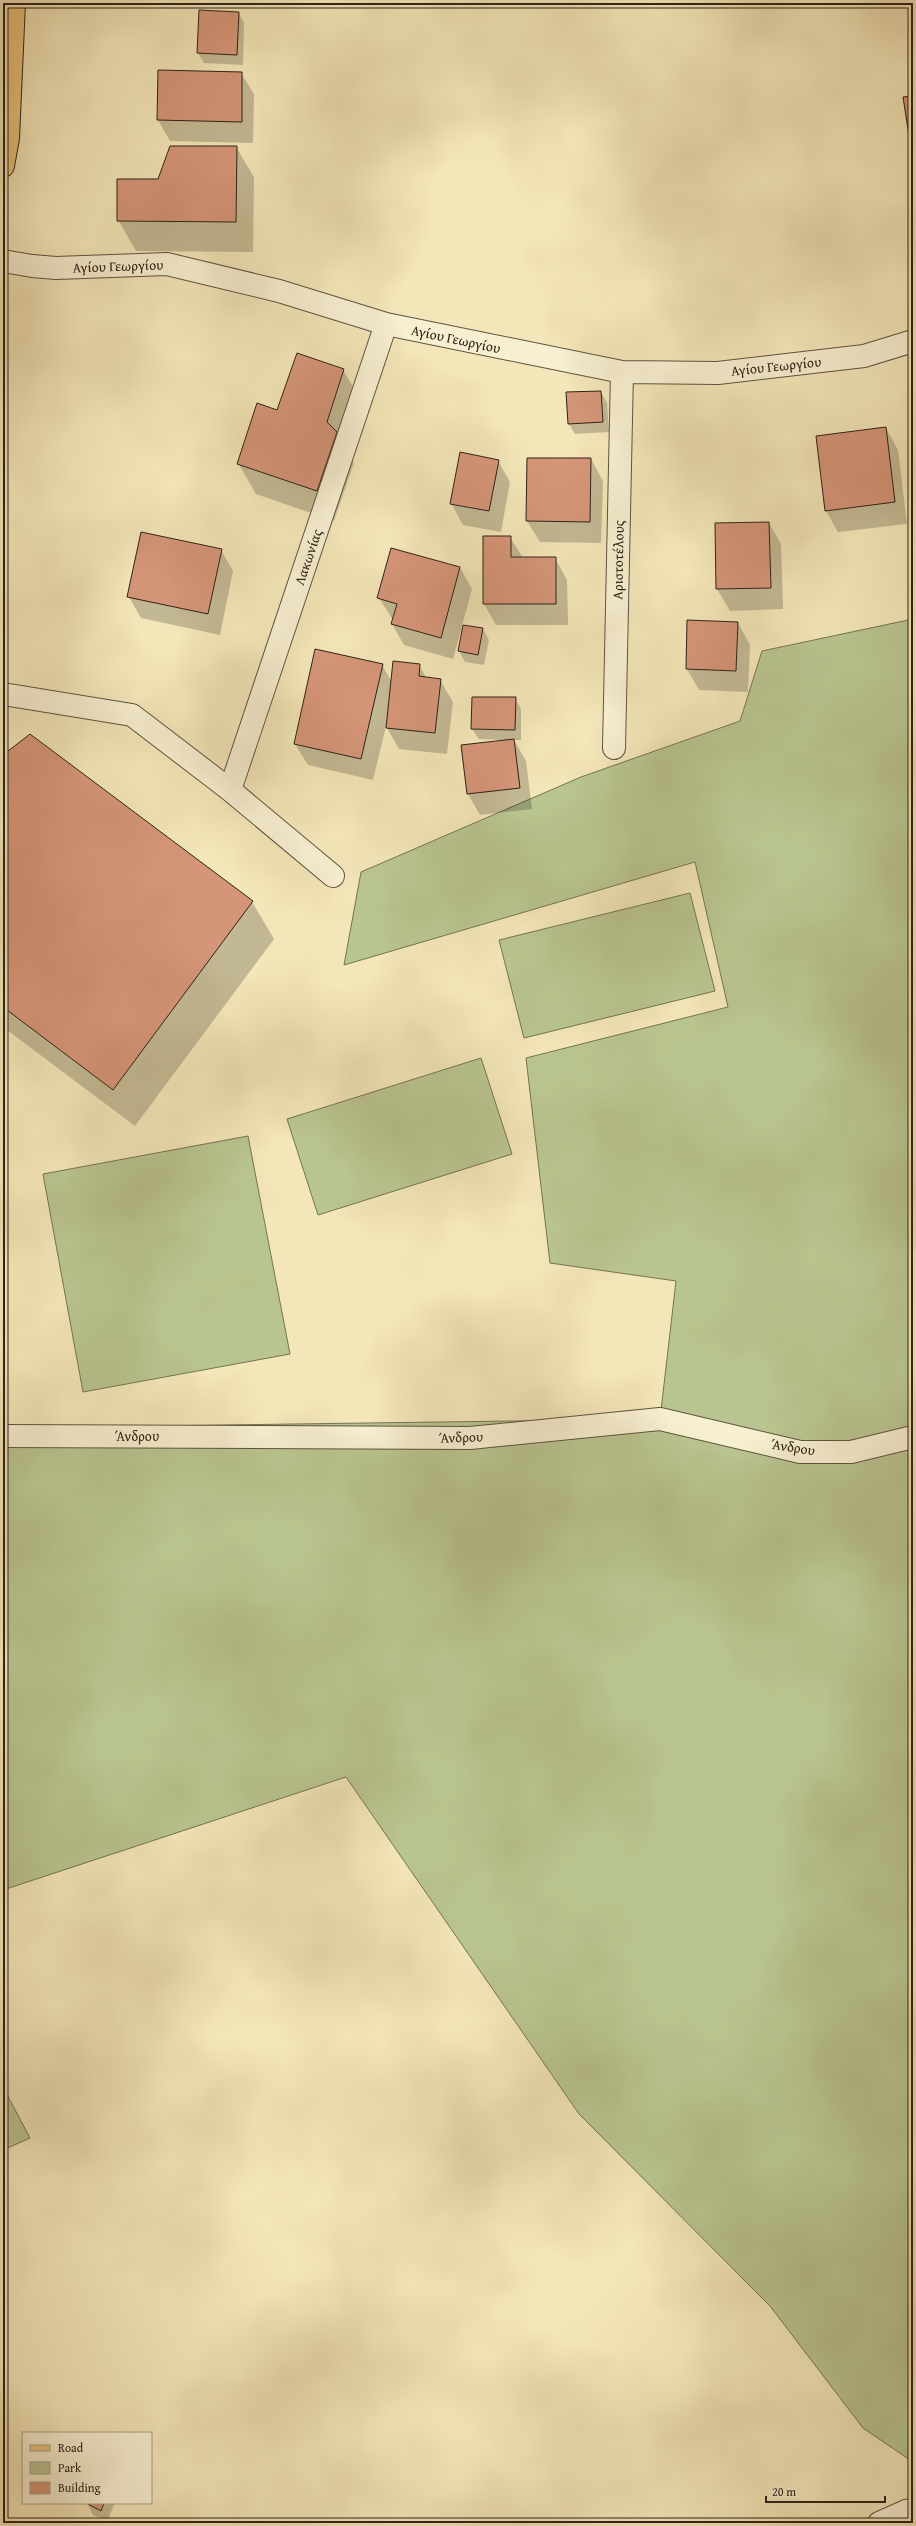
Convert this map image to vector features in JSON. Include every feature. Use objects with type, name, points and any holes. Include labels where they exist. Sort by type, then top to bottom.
[{"type":"main road","points":[[3,166],[8,138],[14,3]]},
{"type":"street","name":"Αγίου Γεωργίου","points":[[3,261],[56,268],[167,264],[279,291],[386,324],[622,372],[718,373],[864,356],[913,341]]},
{"type":"street","name":"Λακωνίας","points":[[230,790],[386,324]]},
{"type":"street","name":"Αριστοτέλους","points":[[614,748],[622,372]]},
{"type":"street","points":[[3,694],[132,715],[230,790],[333,876]]},
{"type":"street","name":"Άνδρου","points":[[3,1436],[470,1438],[660,1419],[800,1452],[851,1452],[913,1437]]},
{"type":"street","points":[[879,2523],[906,2510],[913,2510]]},
{"type":"green space","points":[[913,619],[913,2462],[863,2428],[770,2306],[579,2114],[346,1777],[3,1890],[3,1428],[660,1419],[676,1281],[550,1263],[526,1058],[728,1007],[695,862],[344,965],[361,872],[581,777],[740,721],[762,651]]},
{"type":"green space","points":[[690,893],[715,991],[524,1038],[499,940]]},
{"type":"green space","points":[[481,1058],[512,1154],[318,1215],[287,1119]]},
{"type":"green space","points":[[248,1136],[290,1354],[83,1392],[43,1174]]},
{"type":"green space","points":[[3,2087],[30,2138],[3,2150]]},
{"type":"building","points":[[199,10],[239,12],[237,55],[197,53]]},
{"type":"building","points":[[158,70],[242,72],[242,122],[157,120]]},
{"type":"building","points":[[913,96],[913,136],[909,136],[903,97]]},
{"type":"building","points":[[170,146],[237,146],[236,222],[117,221],[117,179],[158,179]]},
{"type":"building","points":[[297,353],[344,369],[327,422],[337,432],[317,491],[237,464],[257,403],[277,410]]},
{"type":"building","points":[[601,391],[603,422],[568,424],[566,392]]},
{"type":"building","points":[[886,427],[895,502],[825,511],[816,436]]},
{"type":"building","points":[[460,452],[499,460],[489,511],[450,504]]},
{"type":"building","points":[[527,458],[591,458],[590,522],[526,521]]},
{"type":"building","points":[[769,522],[771,588],[716,589],[715,523]]},
{"type":"building","points":[[141,532],[222,549],[208,614],[127,597]]},
{"type":"building","points":[[483,536],[511,536],[511,557],[556,557],[556,604],[483,604]]},
{"type":"building","points":[[391,548],[460,567],[441,638],[391,624],[397,604],[377,598]]},
{"type":"building","points":[[687,620],[738,622],[736,671],[686,669]]},
{"type":"building","points":[[463,625],[483,628],[478,655],[458,651]]},
{"type":"building","points":[[315,649],[383,664],[361,759],[294,744]]},
{"type":"building","points":[[393,661],[420,664],[419,676],[441,679],[435,733],[386,728]]},
{"type":"building","points":[[472,697],[516,697],[515,730],[471,729]]},
{"type":"building","points":[[30,734],[253,901],[113,1090],[3,1007],[3,755]]},
{"type":"building","points":[[514,739],[520,788],[467,794],[461,745]]},
{"type":"building","points":[[88,2504],[104,2504],[101,2511]]}]
